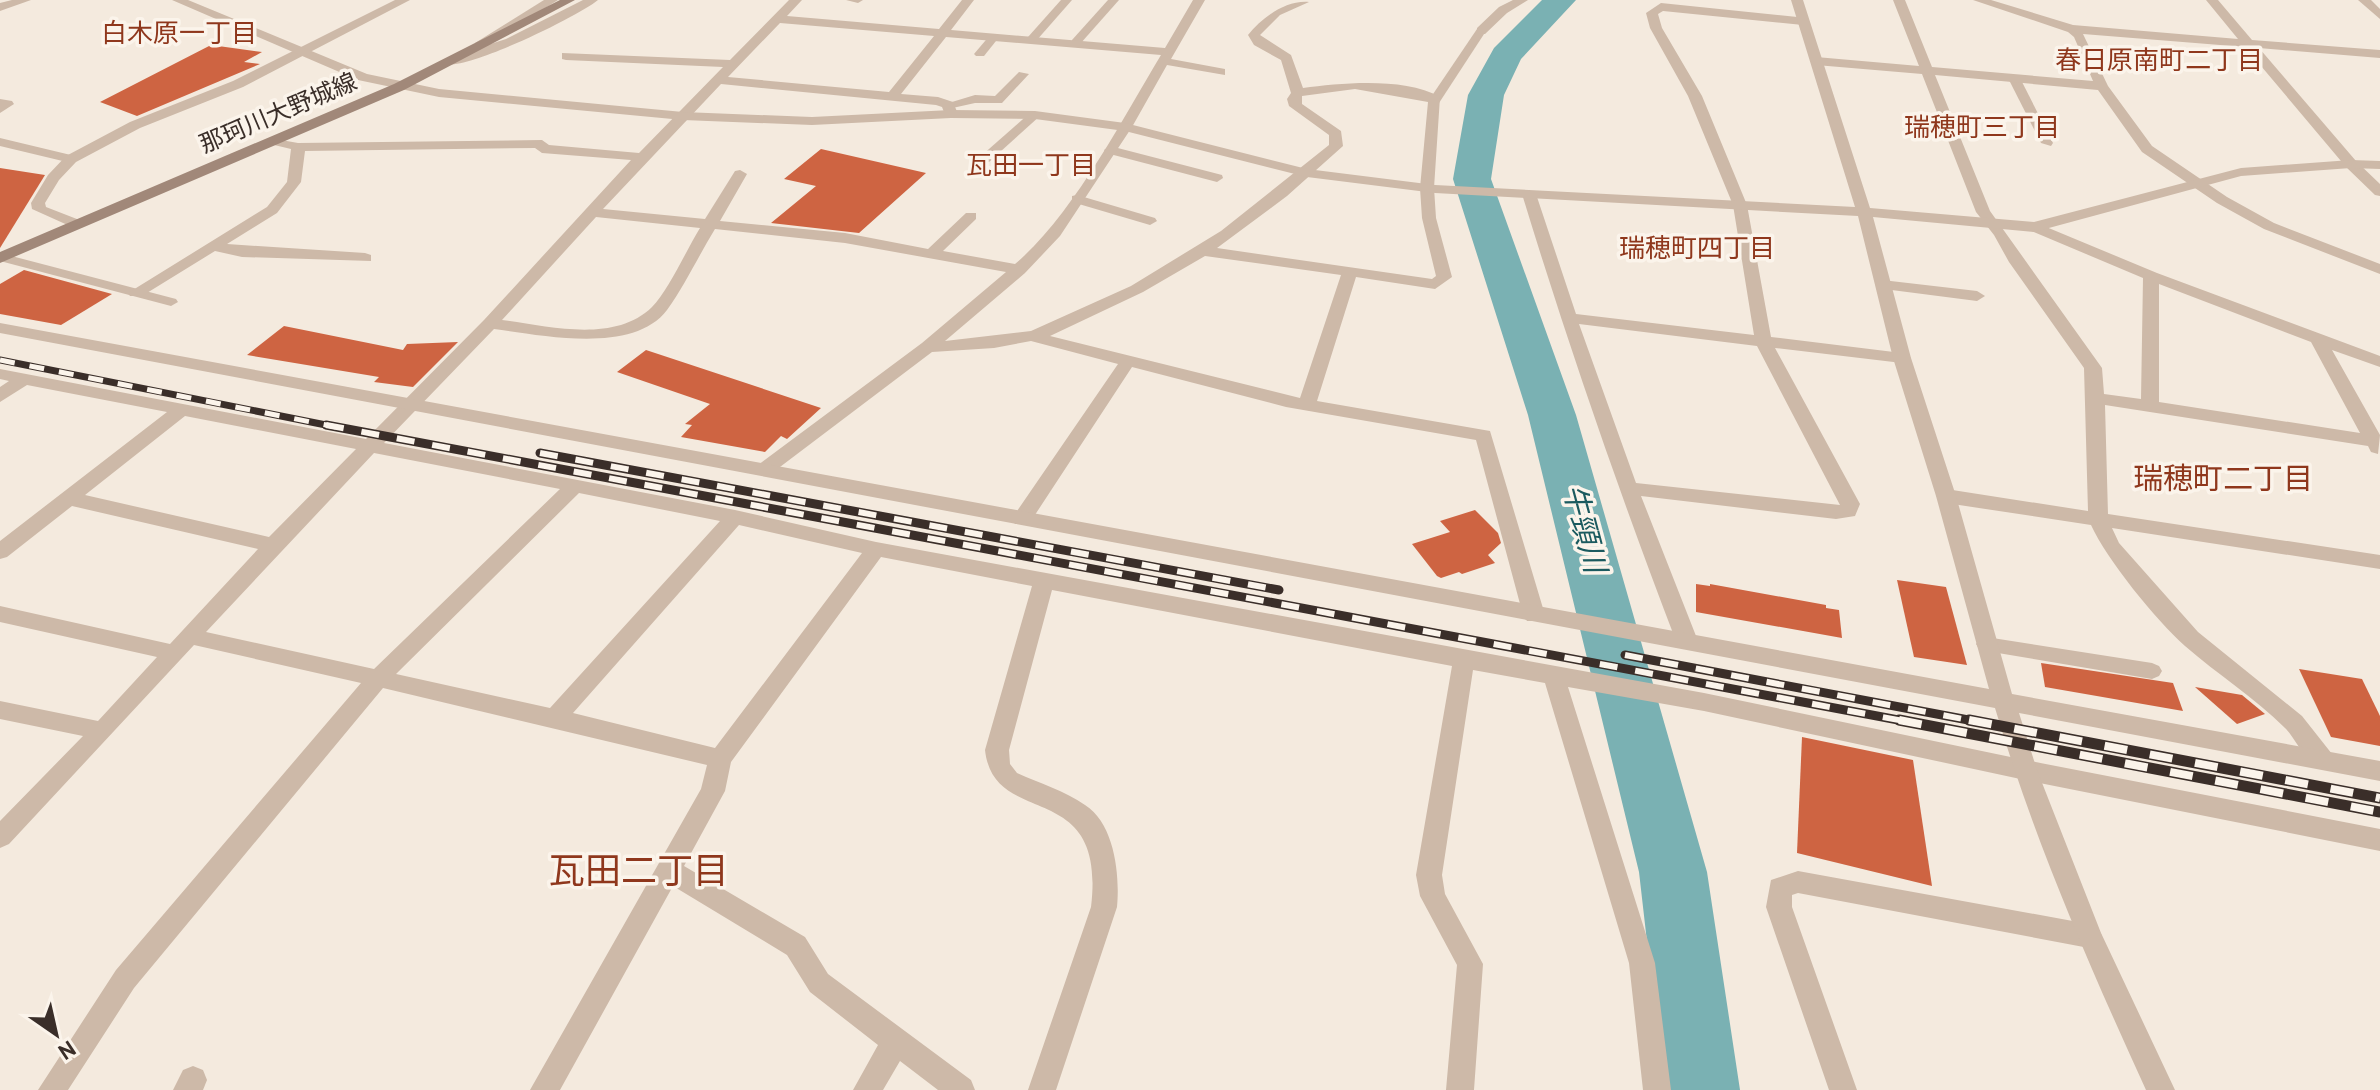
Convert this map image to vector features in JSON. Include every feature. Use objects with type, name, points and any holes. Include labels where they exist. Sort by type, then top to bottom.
[{"type":"main road","name":"那珂川大野城線","points":[[1,258],[399,87],[569,0]]},
{"type":"street","points":[[0,7],[25,0]]},
{"type":"street","points":[[178,0],[363,77],[399,87],[479,98],[683,116],[812,121],[950,109]]},
{"type":"street","points":[[77,224],[39,209],[38,203],[53,178],[71,159],[135,125],[238,84],[404,0]]},
{"type":"street","points":[[448,63],[552,0]]},
{"type":"street","points":[[448,63],[510,42],[592,0]]},
{"type":"street","points":[[0,837],[103,731],[273,545],[490,324],[642,157],[796,0]]},
{"type":"street","points":[[892,97],[968,0]]},
{"type":"street","points":[[765,469],[928,347],[1019,270],[1055,233],[1125,127],[1199,0]]},
{"type":"street","points":[[1481,31],[1503,10],[1522,0]]},
{"type":"street","points":[[1797,0],[1864,212],[1902,358],[1946,496],[1986,644],[2025,770],[2089,936],[2161,1090]]},
{"type":"street","points":[[1899,0],[1924,70],[1983,212],[2093,368],[2098,519],[2111,547],[2150,596],[2190,638],[2294,722],[2324,761]]},
{"type":"street","points":[[1979,0],[2072,29],[2380,54]]},
{"type":"street","points":[[2212,0],[2351,164],[2380,192]]},
{"type":"street","points":[[2364,0],[2380,15]]},
{"type":"street","points":[[1298,93],[1287,58],[1258,42],[1254,35],[1276,12],[1303,2]]},
{"type":"street","points":[[1627,488],[1848,511],[1850,504],[1763,341],[1740,205],[1709,128],[1656,28],[1652,13],[1661,7],[1803,21]]},
{"type":"street","points":[[778,19],[1076,42],[1166,56],[1220,72]]},
{"type":"street","points":[[2072,29],[2079,36],[2102,86],[2147,149],[2269,226],[2380,269]]},
{"type":"street","points":[[566,56],[734,64]]},
{"type":"street","points":[[1816,61],[2102,86]]},
{"type":"street","points":[[719,80],[892,97],[950,109],[1035,115],[1125,127],[1307,173],[1431,188],[1864,212],[1992,225],[2034,227],[2241,172],[2351,164],[2380,165]]},
{"type":"street","points":[[928,347],[1030,336],[1061,326],[1206,251],[1307,173],[1336,146],[1338,140],[1329,127],[1296,106],[1294,99],[1298,93],[1355,85],[1426,95],[1435,100],[1429,218],[1444,277],[1435,284],[1206,251]]},
{"type":"street","points":[[275,141],[298,147],[542,144],[542,149],[642,157]]},
{"type":"street","points":[[136,293],[272,210],[294,182],[298,147]]},
{"type":"street","points":[[490,324],[595,333],[616,332],[650,318],[659,309],[740,174]]},
{"type":"street","points":[[1529,194],[1567,318],[1627,488],[1687,641]]},
{"type":"street","points":[[593,212],[845,238],[1019,270]]},
{"type":"street","points":[[931,254],[971,216]]},
{"type":"street","points":[[2034,227],[2151,276],[2380,362]]},
{"type":"street","points":[[213,246],[242,252],[365,258]]},
{"type":"street","points":[[1307,404],[1350,272]]},
{"type":"street","points":[[2150,408],[2151,276]]},
{"type":"street","points":[[1882,285],[1977,296]]},
{"type":"street","points":[[1567,318],[1902,358]]},
{"type":"street","points":[[0,328],[2380,771]]},
{"type":"street","points":[[1030,336],[1307,404],[1484,435],[1534,615]]},
{"type":"street","points":[[2318,340],[2377,446]]},
{"type":"street","points":[[1022,519],[1128,361]]},
{"type":"street","points":[[0,374],[735,517],[876,549],[1704,702],[2025,770],[2380,840]]},
{"type":"street","points":[[0,396],[24,378]]},
{"type":"street","points":[[2096,398],[2377,446]]},
{"type":"street","points":[[0,552],[181,410]]},
{"type":"street","points":[[52,1090],[125,979],[378,678],[574,487]]},
{"type":"street","points":[[1946,496],[2380,562]]},
{"type":"street","points":[[68,498],[273,545]]},
{"type":"street","points":[[555,718],[735,517]]},
{"type":"street","points":[[544,1090],[713,791],[720,759],[876,549]]},
{"type":"street","points":[[1042,1090],[1104,907],[1107,880],[1103,856],[1088,822],[1077,812],[1009,780],[999,767],[997,750],[1044,580]]},
{"type":"street","points":[[0,614],[378,678],[720,759]]},
{"type":"street","points":[[1460,1090],[1470,964],[1433,896],[1429,875],[1464,660]]},
{"type":"street","points":[[1553,674],[1642,963],[1657,1090]]},
{"type":"street","points":[[0,710],[103,731]]},
{"type":"street","points":[[667,869],[796,946],[819,983],[961,1090]]},
{"type":"street","points":[[1843,1090],[1779,907],[1780,888],[1798,882],[2089,936]]},
{"type":"street","points":[[867,1090],[896,1041]]},
{"type":"lane","points":[[851,0],[858,0]]},
{"type":"lane","points":[[1032,39],[1067,0]]},
{"type":"lane","points":[[1076,42],[1114,0]]},
{"type":"lane","points":[[1435,100],[1481,31]]},
{"type":"lane","points":[[980,54],[995,36]]},
{"type":"lane","points":[[950,109],[975,99],[998,100],[1023,74]]},
{"type":"lane","points":[[2014,78],[2047,143]]},
{"type":"lane","points":[[985,159],[1035,115]]},
{"type":"lane","points":[[0,142],[71,159]]},
{"type":"lane","points":[[1110,150],[1217,178]]},
{"type":"lane","points":[[1077,199],[1150,221]]},
{"type":"lane","points":[[1,258],[171,302]]},
{"type":"lane","points":[[1986,644],[2152,671]]},
{"type":"building","points":[[211,45],[262,52],[244,62],[260,64],[137,116],[100,102]]},
{"type":"building","points":[[821,149],[926,173],[859,233],[771,223],[816,186],[784,179]]},
{"type":"building","points":[[0,168],[45,175],[0,248]]},
{"type":"building","points":[[24,270],[112,294],[61,325],[0,314],[0,284]]},
{"type":"building","points":[[284,326],[403,350],[407,344],[458,342],[413,387],[374,382],[379,377],[247,355]]},
{"type":"building","points":[[646,350],[821,408],[787,439],[781,436],[765,452],[681,437],[692,425],[685,424],[710,404],[617,372]]},
{"type":"building","points":[[1475,510],[1498,533],[1501,543],[1488,555],[1495,563],[1462,574],[1437,576],[1412,544],[1450,532],[1440,521]]},
{"type":"building","points":[[1897,580],[1946,587],[1967,665],[1914,657]]},
{"type":"building","points":[[1696,584],[1826,605],[1826,608],[1839,610],[1842,638],[1696,612]]},
{"type":"building","points":[[2041,663],[2173,683],[2183,711],[2045,687]]},
{"type":"building","points":[[2299,669],[2362,679],[2380,716],[2380,746],[2331,737]]},
{"type":"building","points":[[2195,687],[2242,695],[2265,714],[2237,724]]},
{"type":"building","points":[[1802,737],[1913,760],[1932,886],[1797,853]]},
{"type":"waterway","name":"牛頸川","points":[[1560,0],[1506,55],[1486,95],[1472,179],[1552,415],[1673,872],[1702,1090]]},
{"type":"railway","points":[[0,360],[336,427]]},
{"type":"railway","points":[[326,425],[1909,722]]},
{"type":"railway","points":[[540,453],[1279,590]]},
{"type":"railway","points":[[1625,655],[1979,722]]},
{"type":"railway","points":[[1899,720],[2380,812]]},
{"type":"railway","points":[[1969,720],[2380,798]]},
{"type":"district","name":"白木原一丁目","points":[[179,35]]},
{"type":"district","name":"春日原南町二丁目","points":[[2159,62]]},
{"type":"district","name":"瑞穂町三丁目","points":[[1982,129]]},
{"type":"district","name":"瓦田一丁目","points":[[1031,167]]},
{"type":"district","name":"瑞穂町四丁目","points":[[1697,250]]},
{"type":"district","name":"瑞穂町二丁目","points":[[2223,481]]},
{"type":"district","name":"瓦田二丁目","points":[[639,874]]}]
